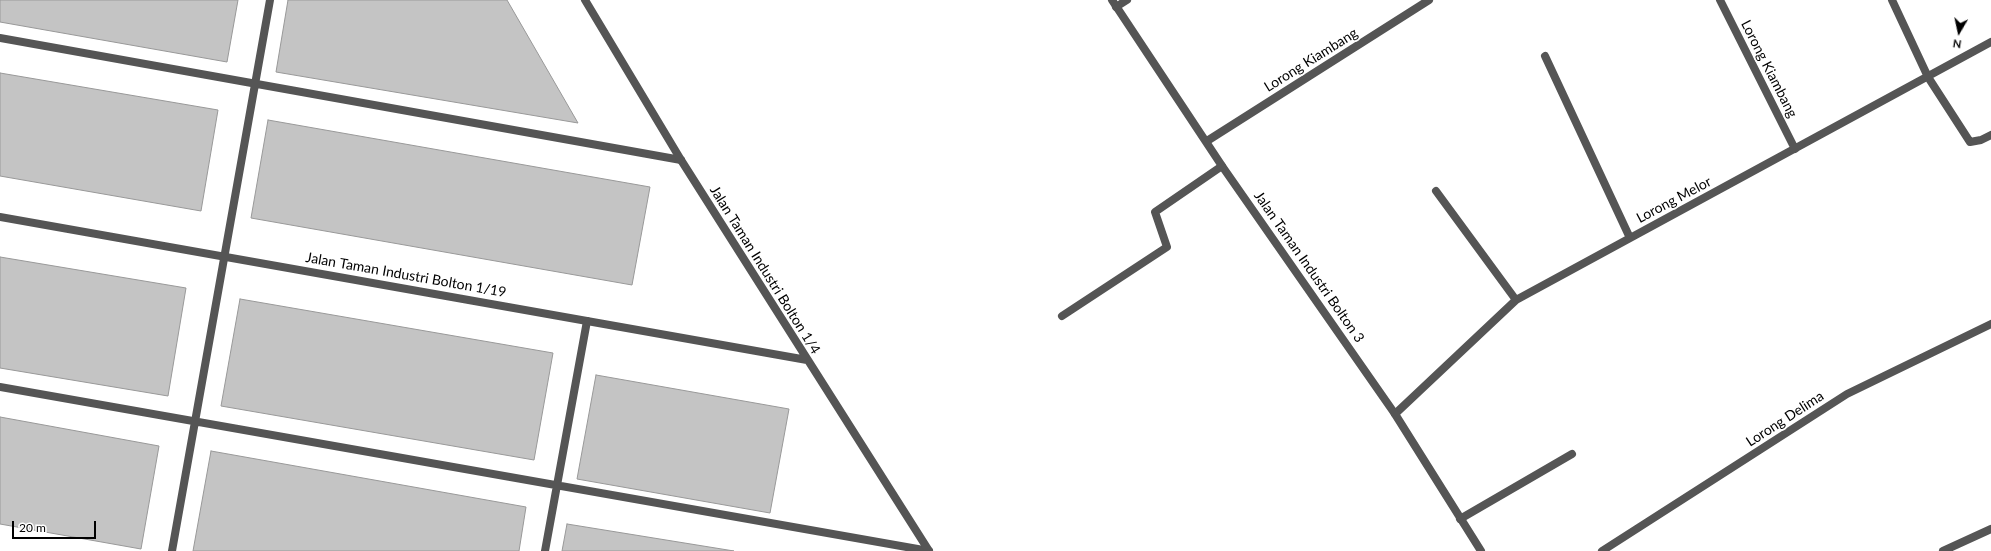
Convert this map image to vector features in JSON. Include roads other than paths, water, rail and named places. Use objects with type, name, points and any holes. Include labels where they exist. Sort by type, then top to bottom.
[{"type":"street","points":[[172,551],[270,0]]},
{"type":"street","name":"Jalan Taman Industri Bolton 1/4","points":[[585,0],[681,160],[929,551]]},
{"type":"street","points":[[1114,3],[1127,0]]},
{"type":"street","name":"Lorong Kiambang","points":[[1207,141],[1429,0]]},
{"type":"street","name":"Lorong Kiambang","points":[[1720,0],[1795,149]]},
{"type":"street","points":[[1892,0],[1928,77],[1970,142],[1981,140],[1991,135]]},
{"type":"street","name":"Jalan Taman Industri Bolton 3","points":[[1114,3],[1207,141],[1222,166],[1395,414],[1481,551]]},
{"type":"street","points":[[0,38],[681,160]]},
{"type":"street","name":"Lorong Melor","points":[[1395,414],[1516,300],[1991,42]]},
{"type":"street","points":[[1545,56],[1630,238]]},
{"type":"street","points":[[1062,316],[1167,247],[1155,212],[1222,166]]},
{"type":"street","points":[[1436,191],[1516,300]]},
{"type":"street","name":"Jalan Taman Industri Bolton 1/19","points":[[0,217],[807,360]]},
{"type":"street","points":[[545,551],[587,321]]},
{"type":"street","name":"Lorong Delima","points":[[1602,551],[1847,394],[1991,324]]},
{"type":"street","points":[[0,387],[929,551]]},
{"type":"street","points":[[1460,519],[1572,454]]},
{"type":"street","points":[[1943,551],[1991,529]]}]
